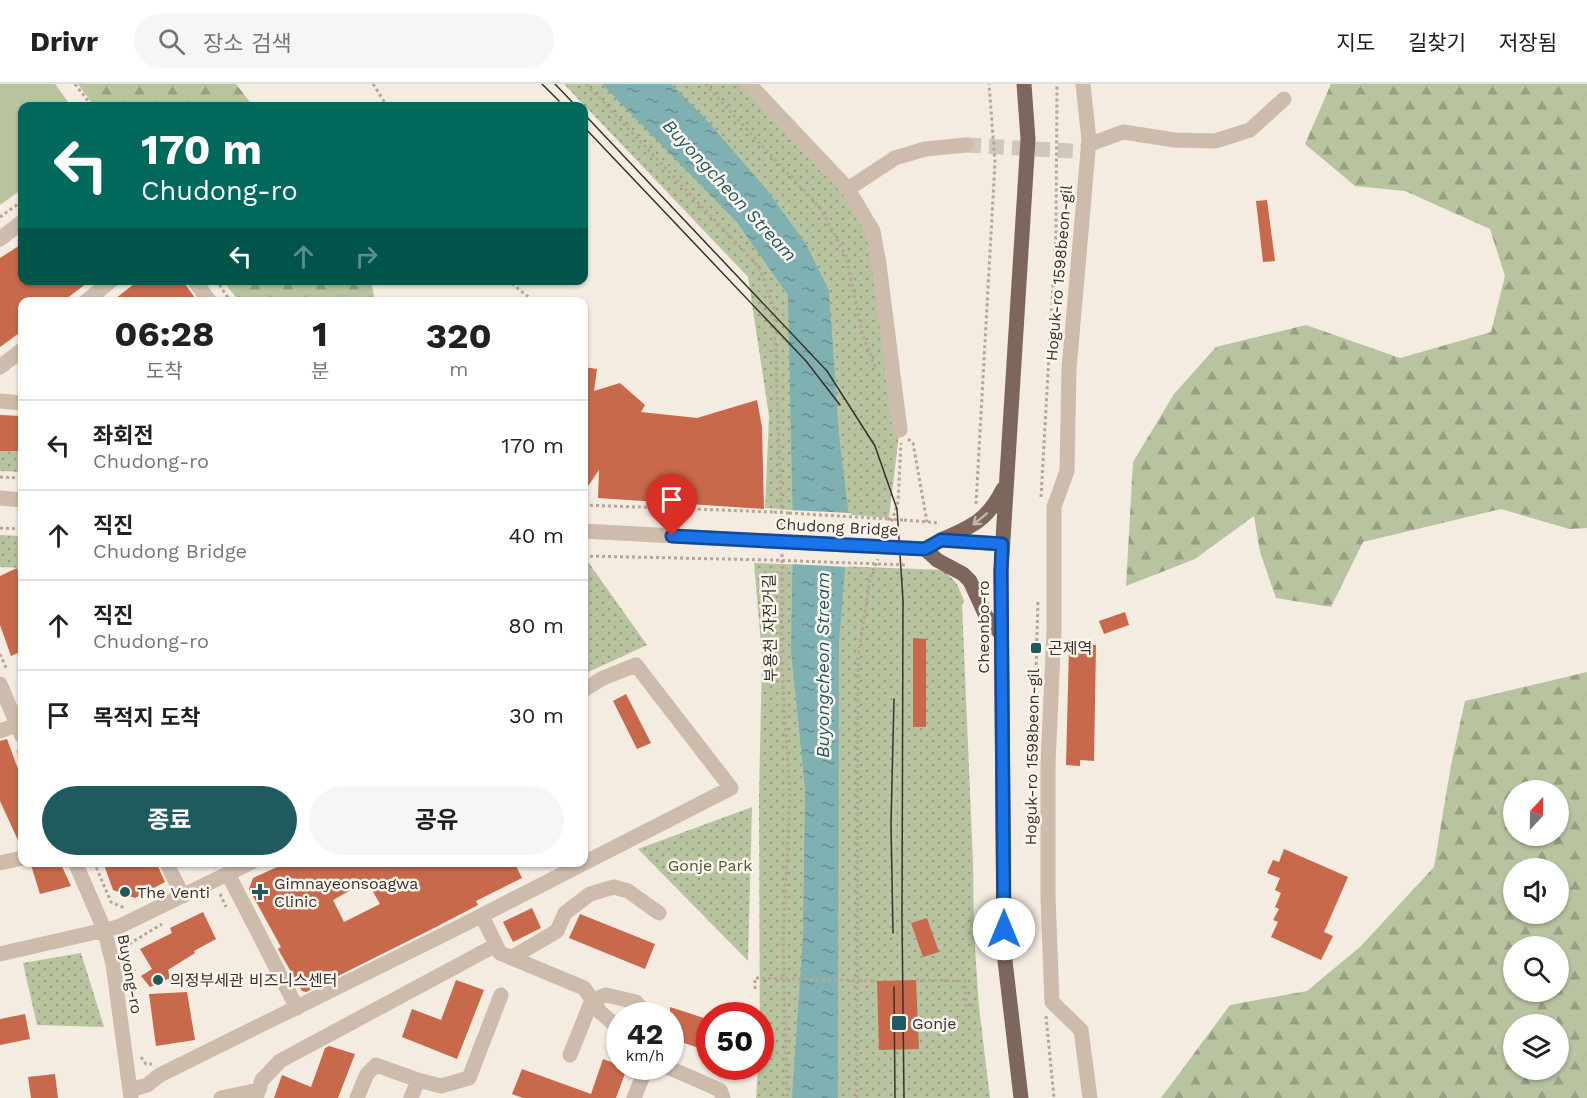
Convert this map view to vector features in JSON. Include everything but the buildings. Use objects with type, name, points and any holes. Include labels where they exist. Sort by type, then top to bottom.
[{"type":"main road","name":"Cheonbo-ro","points":[[1021,1098],[1004,952],[1001,634],[1005,483],[1028,139],[1024,84]]},
{"type":"main road","points":[[941,540],[968,528],[979,520],[994,506],[1005,483]]},
{"type":"main road","points":[[925,549],[937,560],[963,574],[970,581],[986,616],[1001,634]]},
{"type":"street","points":[[749,84],[848,189],[873,231],[901,432]]},
{"type":"street","name":"Hoguk-ro 1598beon-gil","points":[[1083,84],[1088,145],[1069,369],[1066,471],[1054,507],[1054,630],[1048,763],[1048,897],[1052,1002],[1081,1030],[1090,1098]]},
{"type":"street","points":[[1088,145],[1124,132],[1175,140],[1215,141],[1250,130],[1284,99]]},
{"type":"street","points":[[848,189],[895,158],[925,148],[966,145]]},
{"type":"street","points":[[0,239],[18,225]]},
{"type":"street","points":[[91,297],[106,285]]},
{"type":"street","points":[[0,367],[18,353]]},
{"type":"street","points":[[0,401],[18,403]]},
{"type":"street","points":[[0,498],[18,500]]},
{"type":"street","name":"Chudong Bridge","points":[[588,531],[925,549]]},
{"type":"street","points":[[925,549],[941,540],[1002,544]]},
{"type":"street","points":[[588,687],[603,678],[636,665],[730,788],[588,856]]},
{"type":"street","points":[[0,684],[18,722]]},
{"type":"street","points":[[0,731],[18,728]]},
{"type":"street","points":[[2,858],[18,858]]},
{"type":"street","name":"Buyong-ro","points":[[77,867],[104,929],[113,964],[131,1094]]},
{"type":"street","points":[[168,867],[183,896]]},
{"type":"street","points":[[0,954],[118,927],[242,867]]},
{"type":"street","points":[[131,1094],[160,1075],[482,916],[566,867]]},
{"type":"street","points":[[228,874],[297,1008]]},
{"type":"street","points":[[511,958],[557,931],[565,913],[590,894],[614,887],[628,891],[659,913]]},
{"type":"street","points":[[482,916],[500,953],[584,988],[606,1017]]},
{"type":"street","points":[[220,1098],[258,1094],[262,1080],[280,1061],[496,945]]},
{"type":"street","points":[[357,1098],[367,1074],[376,1065],[441,1086],[469,1078],[501,995]]},
{"type":"street","points":[[570,1054],[592,1000],[606,995],[636,1002]]},
{"type":"street","points":[[684,1074],[720,1090],[723,1098]]},
{"type":"street","points":[[411,1098],[418,1080]]},
{"type":"street","points":[[634,1098],[641,1080]]},
{"type":"path","points":[[75,84],[89,102]]},
{"type":"path","points":[[373,84],[384,102]]},
{"type":"path","points":[[586,84],[759,267],[774,308],[782,531]]},
{"type":"path","points":[[705,84],[820,208],[846,256],[863,336],[879,378]]},
{"type":"path","points":[[971,511],[976,506],[995,162],[989,84]]},
{"type":"path","points":[[1041,507],[1056,231],[1057,84]]},
{"type":"path","points":[[0,218],[18,204]]},
{"type":"path","points":[[513,285],[529,297]]},
{"type":"path","points":[[901,432],[913,443],[927,522]]},
{"type":"path","points":[[888,534],[898,502],[901,432]]},
{"type":"path","points":[[0,477],[18,478]]},
{"type":"path","points":[[588,505],[774,512],[948,524]]},
{"type":"path","points":[[0,528],[18,529]]},
{"type":"path","name":"부용천 자전거길","points":[[782,554],[781,656],[790,797],[783,942],[787,1098]]},
{"type":"path","points":[[588,555],[908,565]]},
{"type":"path","points":[[857,1098],[858,659],[870,578],[879,556]]},
{"type":"path","points":[[96,867],[111,902],[122,907],[132,903]]},
{"type":"path","points":[[218,890],[228,910]]},
{"type":"path","points":[[126,956],[124,946],[169,920]]},
{"type":"path","points":[[755,989],[755,978],[878,981]]},
{"type":"path","points":[[916,980],[965,981],[966,1006],[974,1005]]},
{"type":"path","points":[[139,1054],[146,1064],[154,1065]]},
{"type":"green space","points":[[0,84],[55,84],[68,102],[18,102],[18,192],[0,205]]},
{"type":"green space","points":[[78,84],[236,84],[250,102],[91,102]]},
{"type":"green space","points":[[564,84],[743,84],[838,185],[870,232],[899,434],[889,518],[765,508],[769,416],[748,277],[588,109],[588,102],[581,102]]},
{"type":"green space","points":[[1331,84],[1587,84],[1587,528],[1569,529],[1501,509],[1363,542],[1331,607],[1276,598],[1260,552],[1254,516],[1195,559],[1126,586],[1133,462],[1174,394],[1216,347],[1306,325],[1400,358],[1491,332],[1505,276],[1490,229],[1405,191],[1355,186],[1305,144]]},
{"type":"green space","points":[[226,285],[372,285],[374,297],[236,297]]},
{"type":"green space","points":[[0,451],[18,451],[18,472],[0,471]]},
{"type":"green space","points":[[0,535],[18,536],[18,568],[0,567]]},
{"type":"green space","points":[[588,562],[647,645],[588,672]]},
{"type":"green space","points":[[754,563],[944,570],[957,584],[964,601],[962,605],[974,934],[979,1007],[990,1098],[756,1098],[757,1080],[774,1080],[774,1002],[760,1002],[759,799],[762,655]]},
{"type":"green space","points":[[1587,672],[1587,1098],[1161,1098],[1230,1005],[1307,991],[1360,947],[1434,867],[1451,765],[1465,701]]},
{"type":"green space","name":"Gonje Park","points":[[752,807],[748,961],[638,849]]},
{"type":"green space","points":[[81,953],[104,1027],[37,1025],[23,963]]},
{"type":"water","name":"Buyongcheon Stream","points":[[602,84],[671,84],[704,117],[767,190],[806,244],[829,291],[839,435],[849,518],[839,643],[838,1098],[792,1098],[803,936],[805,788],[791,651],[793,532],[788,295],[736,221]]},
{"type":"pier","points":[[789,510],[851,513],[848,567],[789,564]]},
{"type":"tunnel","points":[[966,145],[1088,152]]},
{"type":"tram line","points":[[542,84],[559,101]]},
{"type":"tram line","points":[[555,84],[572,102]]},
{"type":"tram line","points":[[588,118],[827,371],[875,446],[897,509],[903,600],[904,1098]]},
{"type":"tram line","points":[[588,131],[806,361],[840,405]]},
{"type":"tram line","points":[[893,933],[891,824],[894,699]]},
{"type":"tram line","points":[[894,987],[895,1098]]},
{"type":"place","name":"곤제역","points":[[1036,648]]},
{"type":"place","name":"The Venti","points":[[125,892]]},
{"type":"place","name":"Gimnayeonsoagwa Clinic","points":[[260,892]]},
{"type":"place","name":"의정부세관 비즈니스센터","points":[[158,980]]},
{"type":"place","name":"Gonje","points":[[899,1023]]},
{"type":"route","points":[[672,536],[925,549],[941,540],[1002,544],[1004,929]]}]
